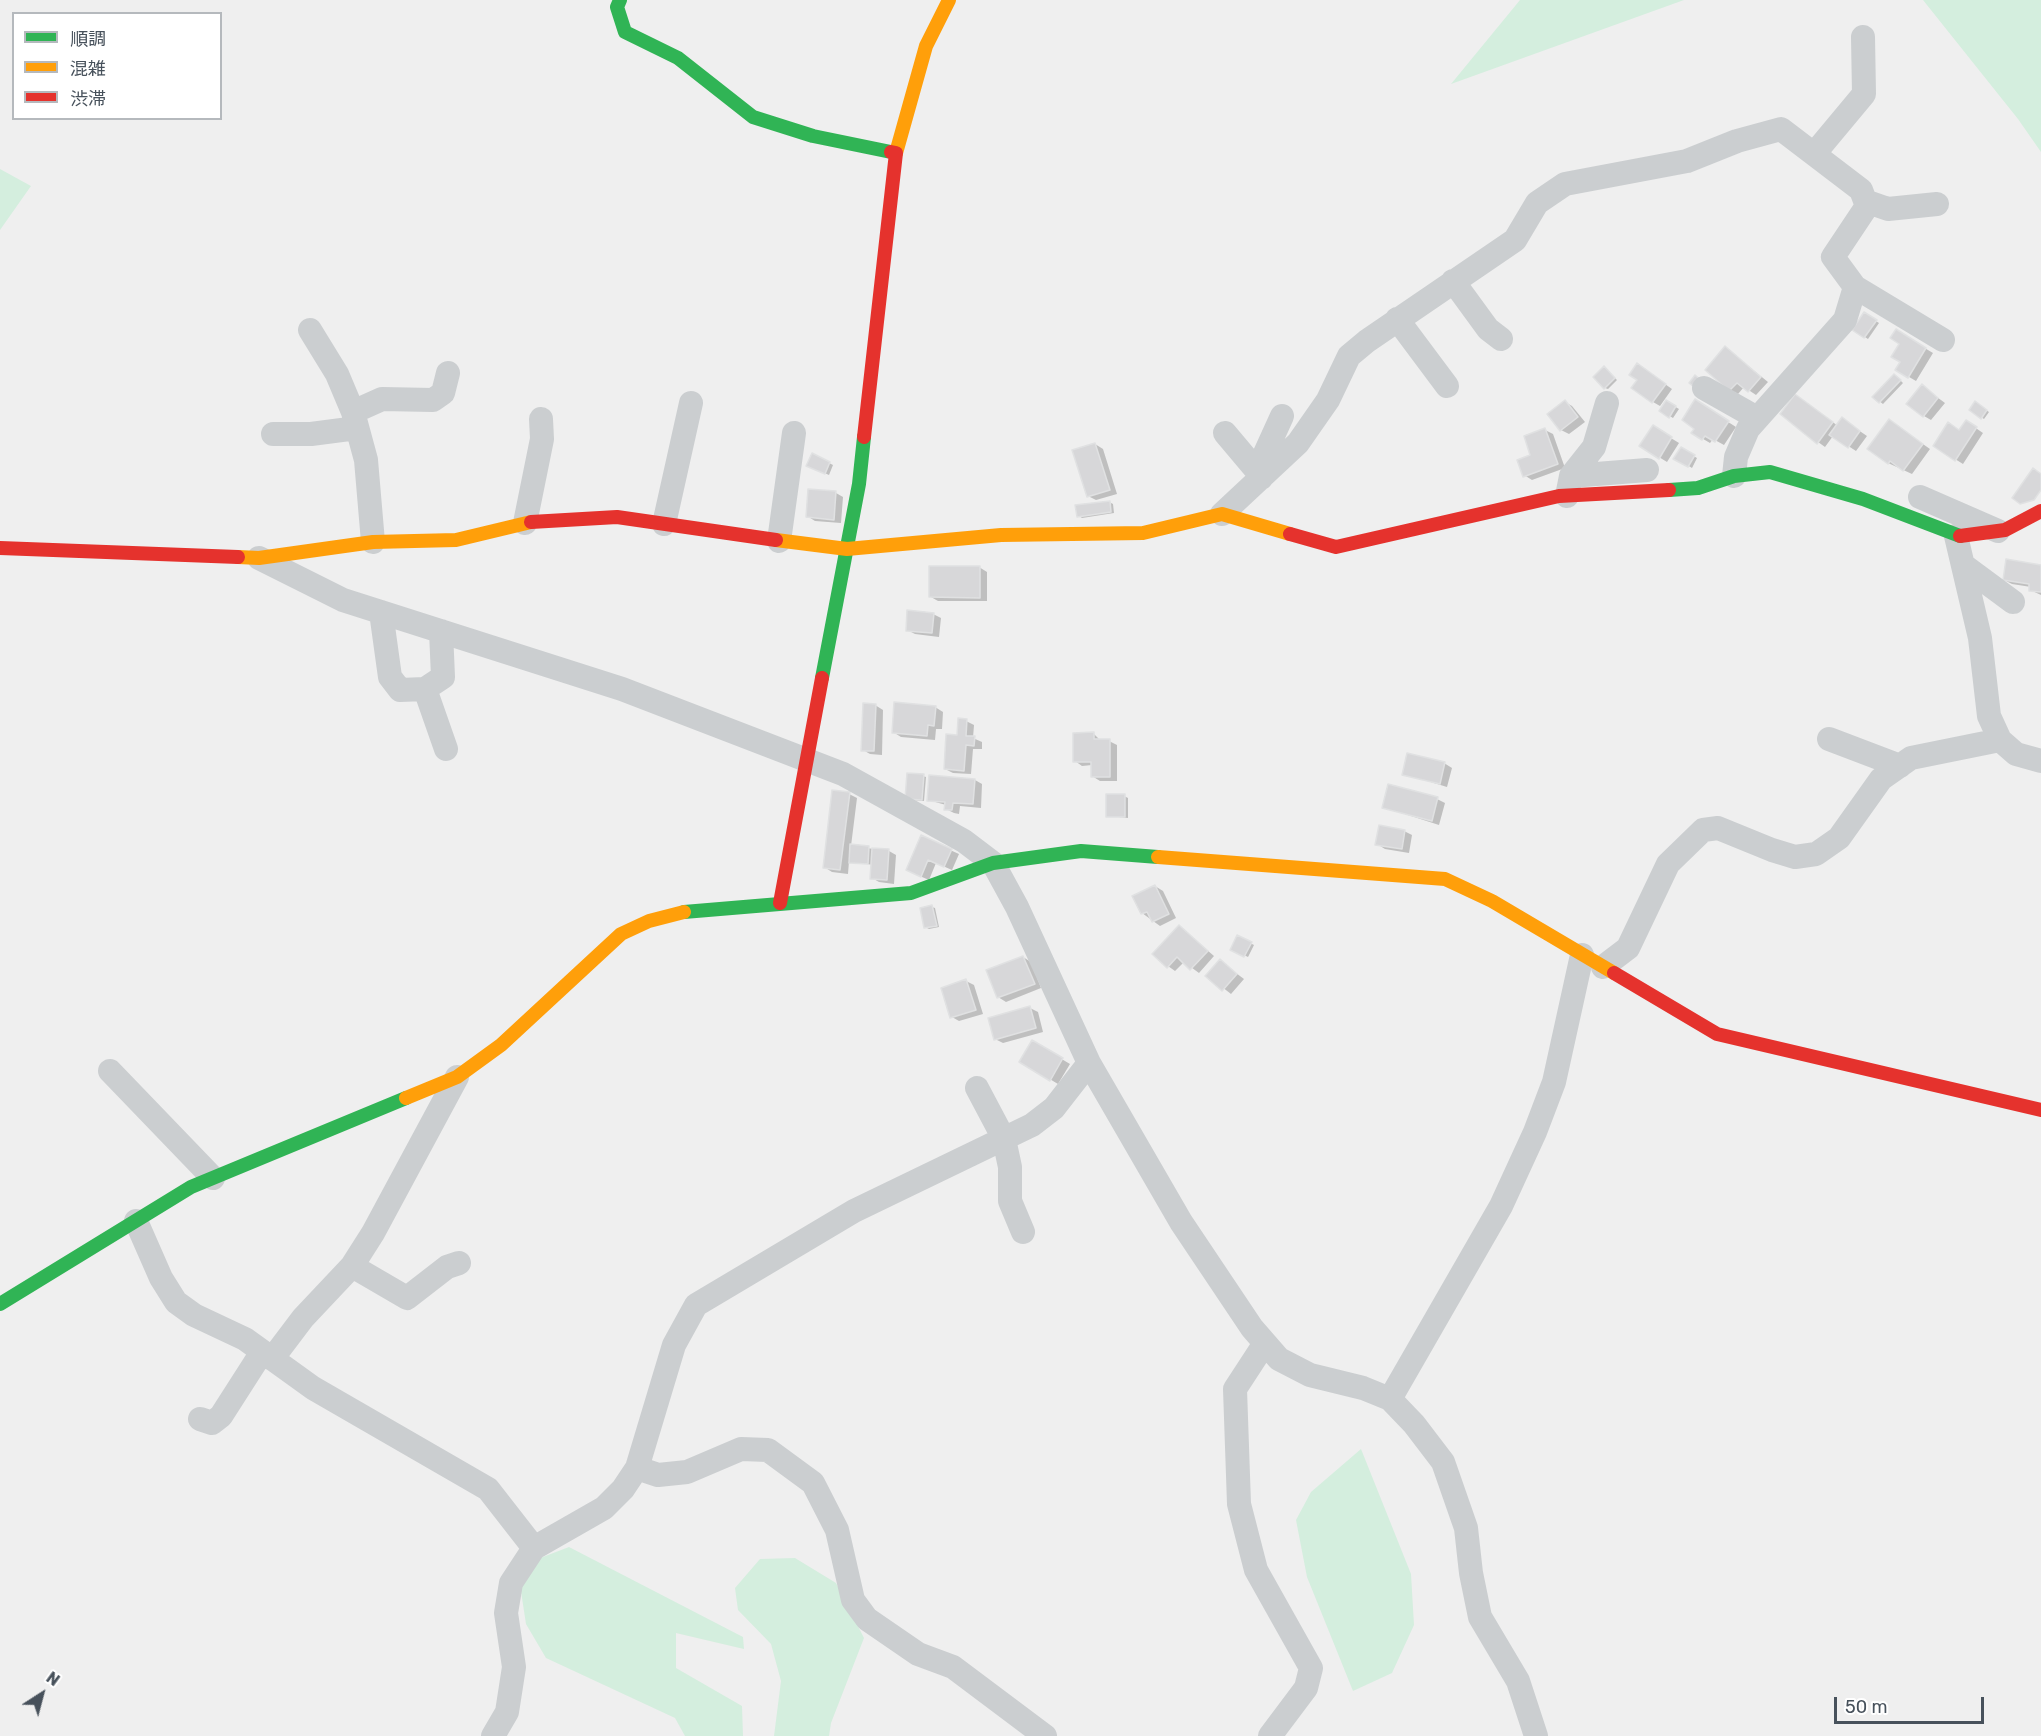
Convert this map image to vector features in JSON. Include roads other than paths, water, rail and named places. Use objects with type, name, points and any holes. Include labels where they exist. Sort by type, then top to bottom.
[{"type":"street","points":[[620,0],[617,7],[625,32],[678,58],[753,117],[813,136],[896,153]]},
{"type":"street","points":[[780,903],[859,484],[896,153],[910,96],[926,46],[949,0]]},
{"type":"street","points":[[1814,154],[1864,94],[1863,37]]},
{"type":"street","points":[[1222,514],[1259,474],[1298,444],[1328,400],[1349,356],[1397,319],[1515,240],[1537,203],[1565,184],[1687,161],[1737,141],[1781,129],[1861,190],[1867,206],[1833,257],[1855,287],[1943,340]]},
{"type":"street","points":[[1865,201],[1888,209],[1937,204]]},
{"type":"street","points":[[1453,281],[1488,329],[1502,339]]},
{"type":"street","points":[[1734,476],[1736,457],[1748,429],[1845,320],[1855,287]]},
{"type":"street","points":[[1397,319],[1447,387]]},
{"type":"street","points":[[310,330],[337,374],[355,420],[366,460],[373,542]]},
{"type":"street","points":[[273,434],[311,434],[355,420],[382,399],[433,400],[443,393],[448,373]]},
{"type":"street","points":[[1704,388],[1757,417]]},
{"type":"street","points":[[664,524],[691,403]]},
{"type":"street","points":[[1569,486],[1594,447],[1607,403]]},
{"type":"street","points":[[1259,474],[1282,416]]},
{"type":"street","points":[[525,523],[542,439],[541,419]]},
{"type":"street","points":[[779,542],[794,433]]},
{"type":"street","points":[[1225,433],[1259,474]]},
{"type":"street","points":[[0,548],[259,558],[373,542],[456,540],[525,523],[617,517],[779,542],[847,549],[1001,535],[1143,533],[1222,514],[1336,547],[1569,486],[1647,470]]},
{"type":"street","points":[[1569,486],[1698,488],[1734,476],[1770,472],[1863,499],[1956,536],[1998,531],[2041,511]]},
{"type":"street","points":[[1920,497],[1998,531]]},
{"type":"street","points":[[1956,536],[1980,638],[1989,716],[2000,740],[2016,754],[2041,761]]},
{"type":"street","points":[[259,558],[343,600],[622,689],[843,774],[910,809],[964,841],[993,863],[1017,907],[1089,1063],[1180,1222],[1265,1343],[1279,1359],[1310,1375],[1363,1388],[1390,1399],[1414,1424],[1443,1462],[1466,1528],[1471,1573],[1480,1617],[1518,1681],[1536,1736]]},
{"type":"street","points":[[1963,565],[2013,602]]},
{"type":"street","points":[[381,612],[390,677],[400,690],[425,689],[443,677],[441,631]]},
{"type":"street","points":[[425,689],[446,748]]},
{"type":"street","points":[[1829,740],[1900,766]]},
{"type":"street","points":[[1603,967],[1628,948],[1668,864],[1703,830],[1718,828],[1795,857],[1816,854],[1839,838],[1881,779],[1911,758],[2000,740]]},
{"type":"street","points":[[0,1304],[191,1187],[457,1077],[501,1045],[621,934],[649,921],[693,910],[822,902],[911,893],[993,863],[1081,851],[1445,879],[1492,901],[1717,1034],[2041,1110]]},
{"type":"street","points":[[1390,1399],[1501,1206],[1536,1132],[1554,1082],[1582,955]]},
{"type":"street","points":[[493,1736],[507,1712],[514,1667],[506,1612],[511,1583],[534,1548],[604,1508],[623,1489],[637,1468],[674,1345],[696,1305],[854,1211],[1032,1125],[1054,1107],[1089,1063]]},
{"type":"street","points":[[110,1071],[213,1178]]},
{"type":"street","points":[[200,1419],[212,1423],[221,1416],[267,1355],[352,1266],[373,1233],[457,1077]]},
{"type":"street","points":[[977,1088],[1004,1139],[1010,1167],[1010,1202],[1023,1232]]},
{"type":"street","points":[[136,1221],[161,1278],[176,1302],[194,1315],[245,1339],[313,1388],[488,1489],[534,1548]]},
{"type":"street","points":[[352,1266],[407,1298],[447,1267],[459,1263]]},
{"type":"street","points":[[1265,1343],[1235,1389],[1239,1504],[1256,1570],[1311,1668],[1306,1688],[1270,1736]]},
{"type":"street","points":[[637,1468],[658,1474],[687,1472],[741,1449],[768,1450],[813,1483],[837,1530],[854,1600],[867,1619],[918,1654],[953,1667],[1045,1736]]}]
